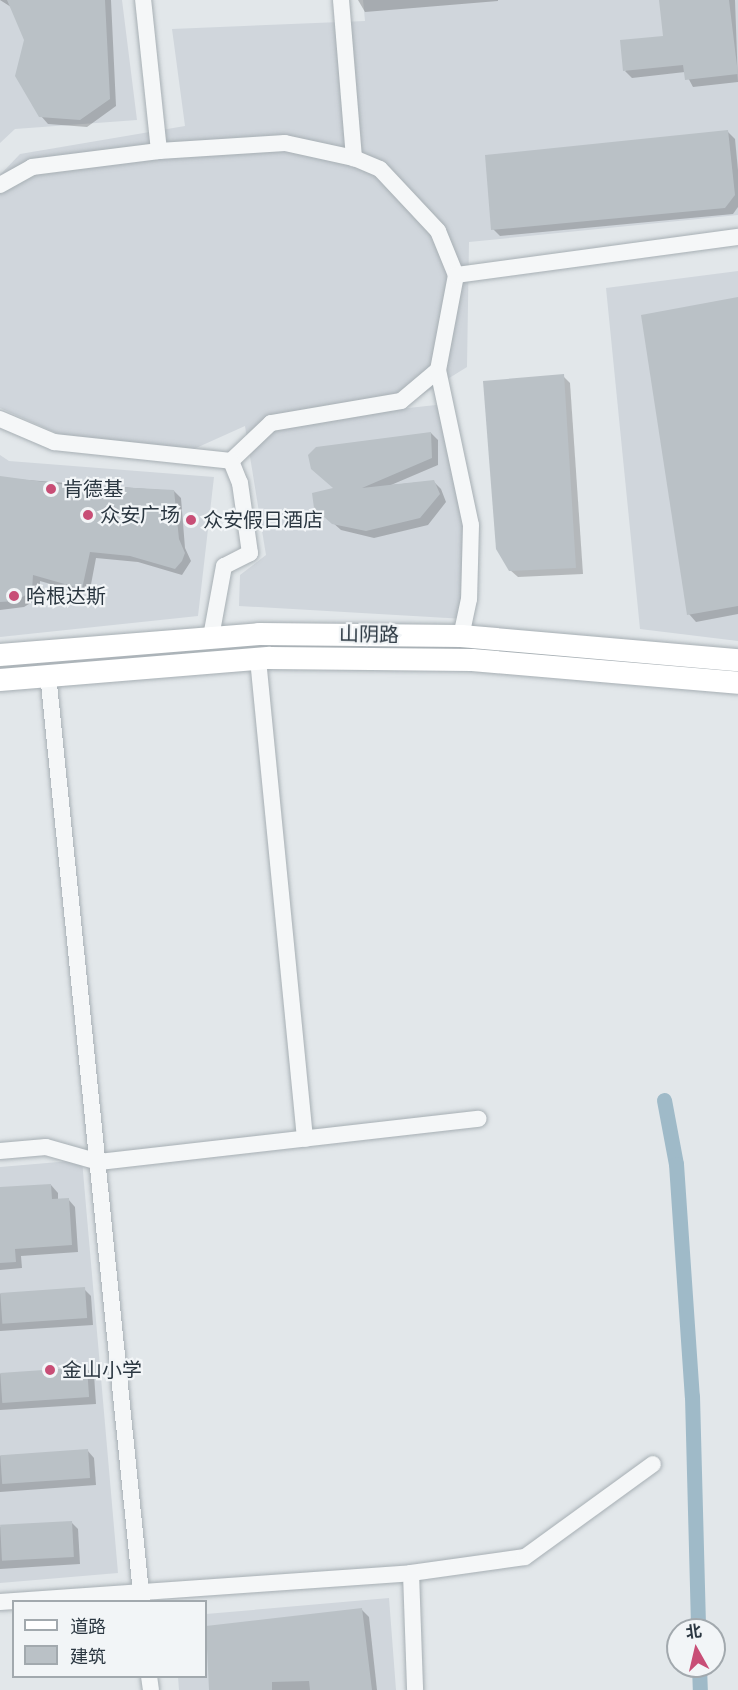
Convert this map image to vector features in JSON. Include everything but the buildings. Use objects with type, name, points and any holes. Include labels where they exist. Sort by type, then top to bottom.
[{"type":"main road","name":"山阴路","points":[[0,656],[259,634],[461,636],[738,660]]},
{"type":"main road","name":"山阴路","points":[[0,680],[48,674],[258,658],[472,660],[738,683]]},
{"type":"street","points":[[143,0],[159,151]]},
{"type":"street","points":[[341,0],[354,158]]},
{"type":"street","points":[[0,185],[32,167],[159,151],[285,143],[354,158],[380,169],[438,231],[456,275],[438,370],[471,525],[469,598],[461,636]]},
{"type":"street","points":[[456,275],[738,237]]},
{"type":"street","points":[[0,419],[54,442],[231,461],[271,423],[401,401],[438,370]]},
{"type":"street","points":[[211,637],[224,566],[250,553],[240,483],[231,461]]},
{"type":"street","points":[[258,658],[305,1139]]},
{"type":"street","points":[[48,674],[99,1162],[141,1597]]},
{"type":"street","points":[[0,1151],[46,1147],[99,1162],[479,1119]]},
{"type":"street","points":[[56,1600],[141,1597],[411,1573],[525,1557],[653,1464]]},
{"type":"street","points":[[411,1573],[415,1690]]},
{"type":"shaded area","points":[[0,0],[122,0],[137,120],[15,129],[0,143]]},
{"type":"shaded area","points":[[363,0],[738,0],[738,215],[469,242],[467,367],[404,406],[299,420],[445,404],[470,563],[465,619],[239,606],[240,575],[266,555],[245,426],[176,457],[63,436],[0,408],[0,175],[20,154],[185,126],[172,29],[365,21]]},
{"type":"shaded area","points":[[738,271],[738,641],[640,629],[606,288]]},
{"type":"shaded area","points":[[0,455],[9,461],[214,477],[198,616],[0,637]]},
{"type":"shaded area","name":"金山小学","points":[[82,1160],[118,1573],[0,1583],[0,1167]]},
{"type":"shaded area","points":[[389,1598],[396,1690],[179,1690],[178,1678],[207,1678],[207,1614]]},
{"type":"waterway","points":[[664,1100],[676,1164],[692,1396],[698,1618]]},
{"type":"waterway","points":[[700,1678],[700,1690]]},
{"type":"place","name":"肯德基","points":[[51,489]]},
{"type":"place","name":"众安广场","points":[[88,515]]},
{"type":"place","name":"众安假日酒店","points":[[191,520]]},
{"type":"place","name":"哈根达斯","points":[[14,596]]},
{"type":"place","name":"金山小学","points":[[50,1370]]}]
